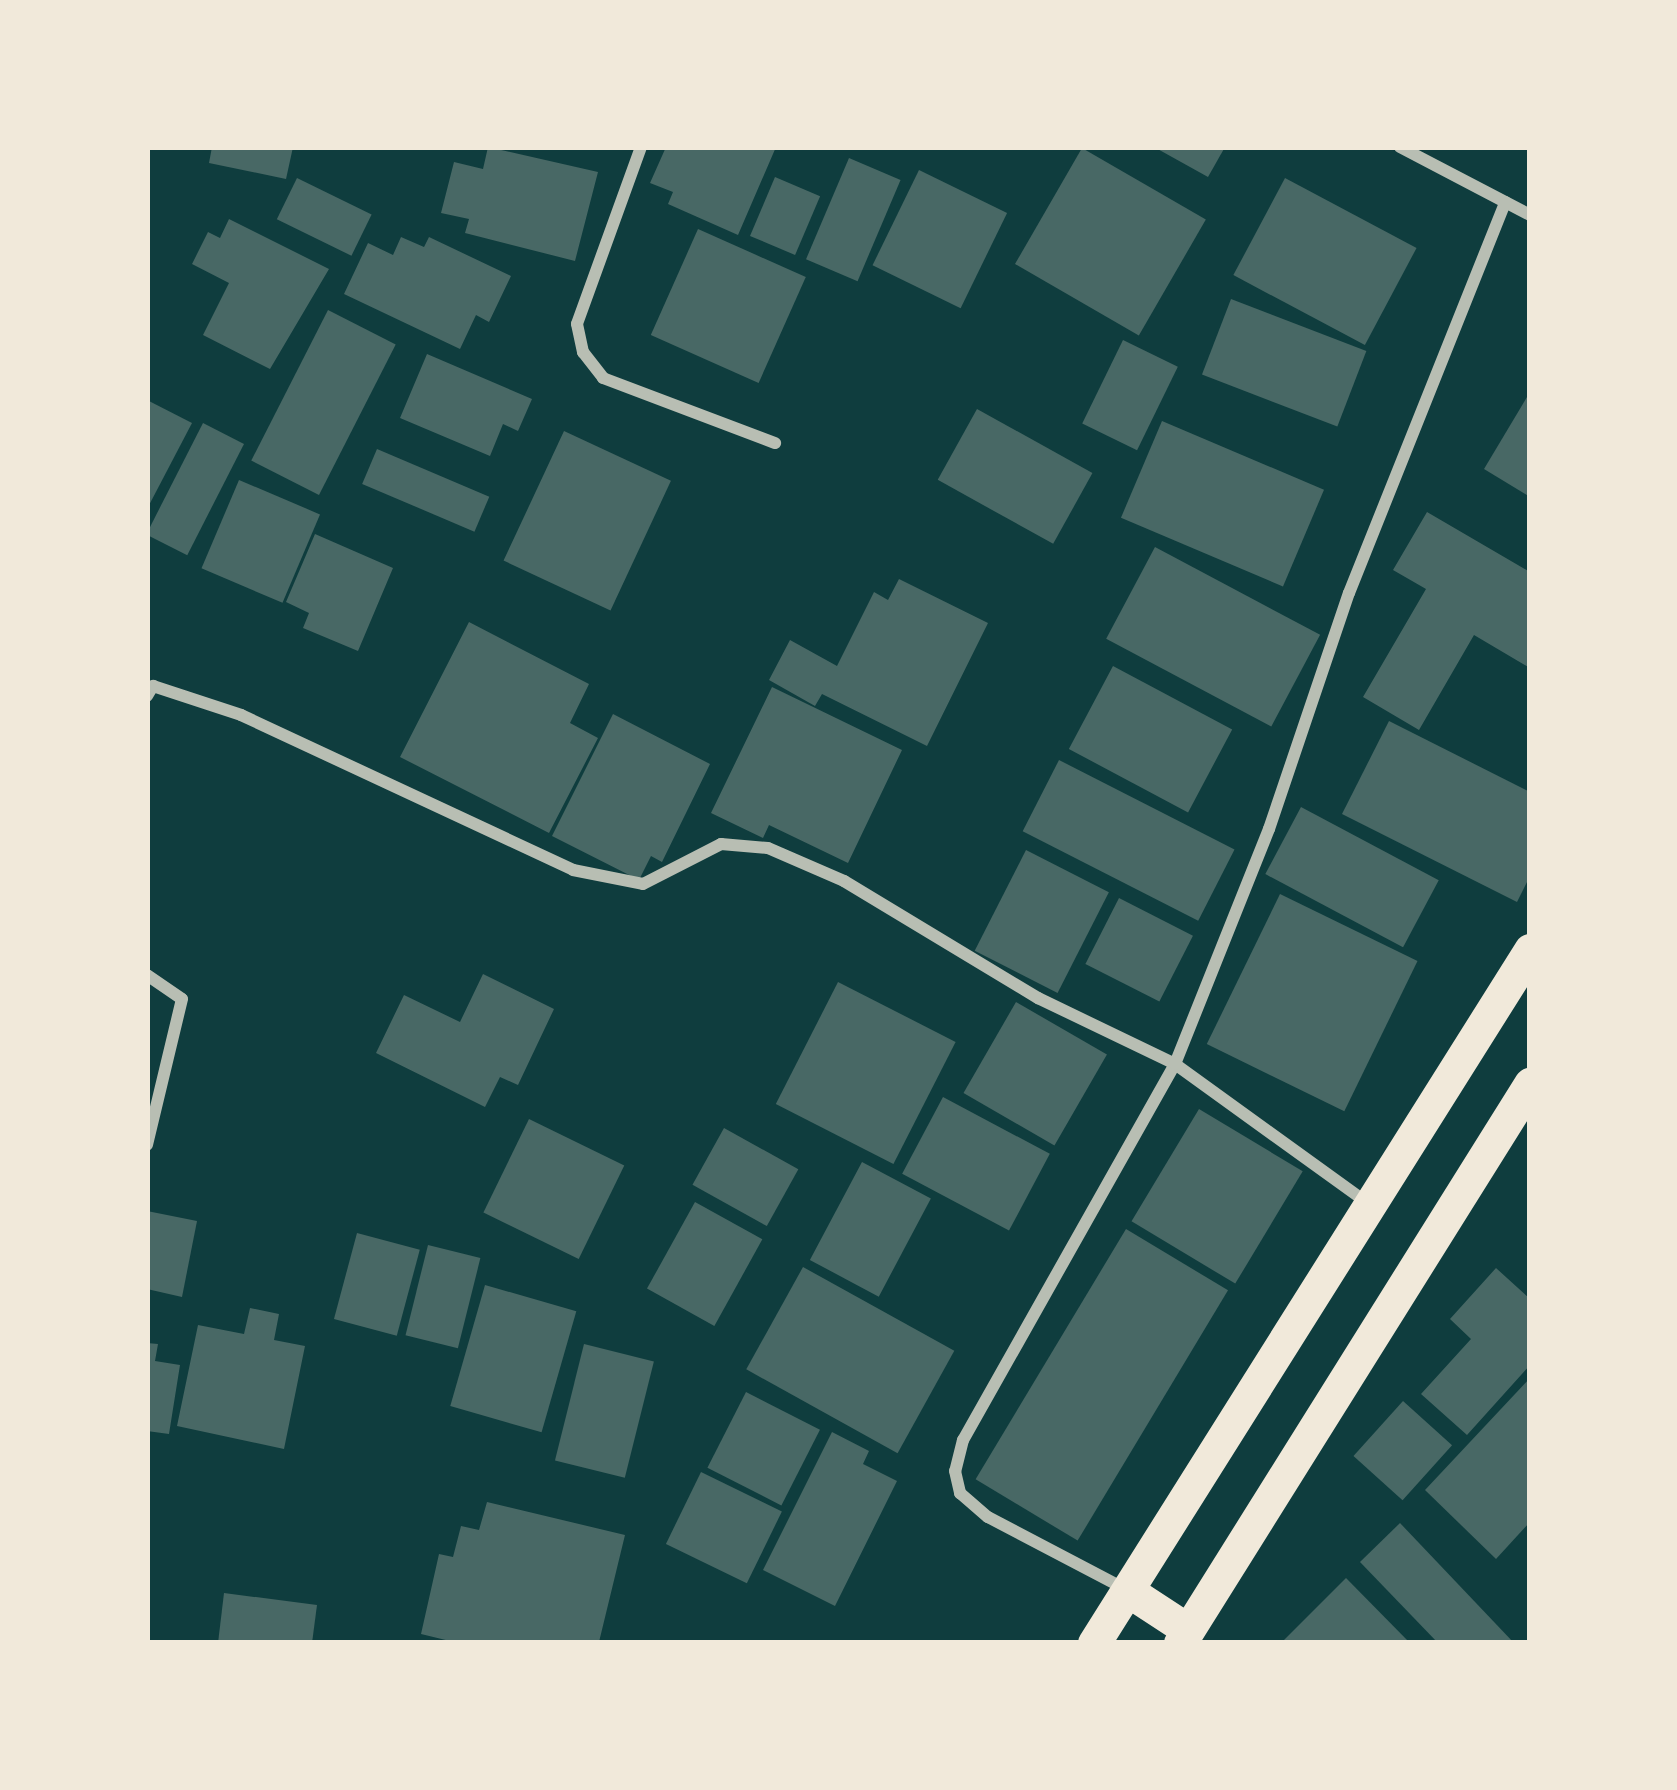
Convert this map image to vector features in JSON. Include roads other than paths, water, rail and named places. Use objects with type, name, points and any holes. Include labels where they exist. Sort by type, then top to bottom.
[{"type":"highway","points":[[1094,1643],[1530,950]]},
{"type":"highway","points":[[1130,1592],[1184,1637],[1524,1107]]},
{"type":"street","points":[[641,147],[577,324],[584,352],[603,378],[775,443]]},
{"type":"street","points":[[1400,147],[1530,215]]},
{"type":"street","points":[[1130,1592],[988,1517],[960,1493],[956,1471],[963,1441],[1174,1064],[1269,829],[1349,592],[1505,202]]},
{"type":"street","points":[[149,688],[241,716],[573,870],[643,884],[722,844],[769,848],[844,881],[1038,998],[1174,1064],[1371,1206]]},
{"type":"street","points":[[147,975],[182,999],[147,1145]]}]
